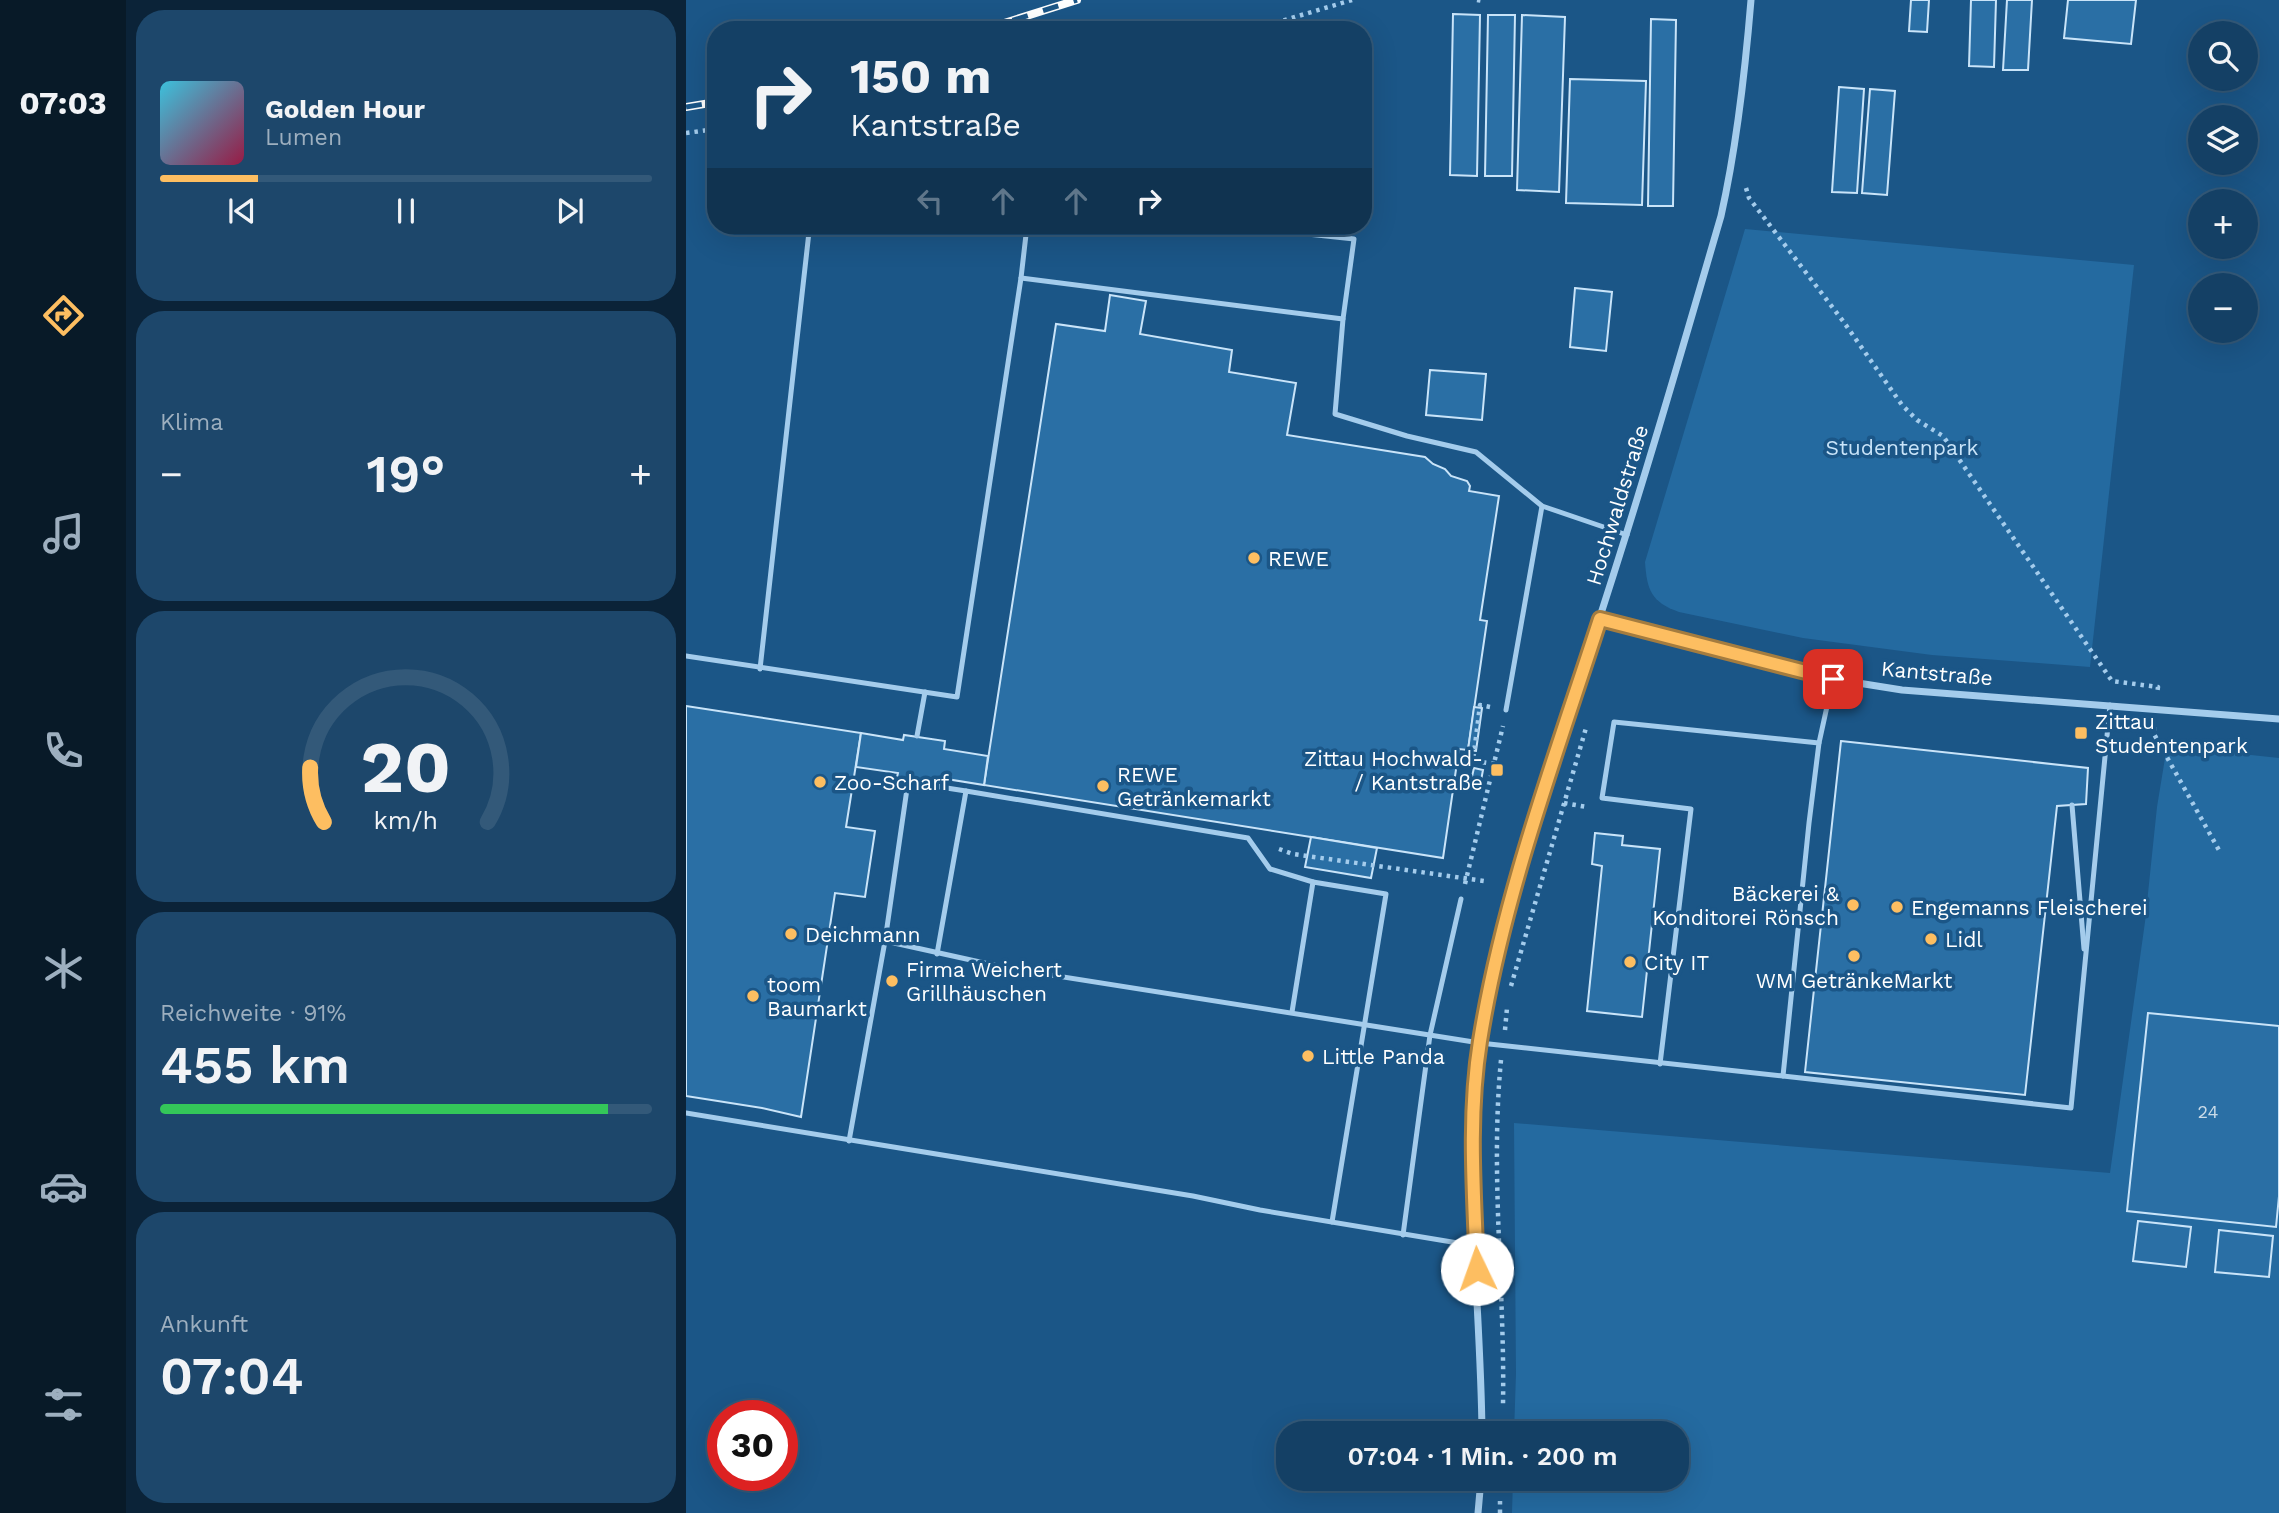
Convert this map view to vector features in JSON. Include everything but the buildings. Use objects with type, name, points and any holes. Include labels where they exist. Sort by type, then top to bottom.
[{"type":"street","name":"Hochwaldstraße","points":[[1482,1421],[1473,1177],[1474,1109],[1480,1043],[1508,908],[1627,535],[1717,229],[1732,166],[1751,0]]},
{"type":"street","name":"Kantstraße","points":[[1600,619],[1833,679],[1902,690],[2279,719]]},
{"type":"street","points":[[1478,1513],[1479,1491]]},
{"type":"lane","points":[[760,669],[809,235]]},
{"type":"lane","points":[[686,656],[957,697],[1026,235]]},
{"type":"lane","points":[[1316,235],[1354,239],[1343,319],[1335,414],[1407,436],[1476,452],[1542,506],[1627,535]]},
{"type":"lane","points":[[1021,278],[1343,319]]},
{"type":"lane","points":[[1506,710],[1542,506]]},
{"type":"lane","points":[[1783,1076],[1807,835],[1819,743],[1833,679]]},
{"type":"lane","points":[[917,736],[925,692]]},
{"type":"lane","points":[[884,941],[1007,968],[1480,1043],[2071,1108],[2110,705]]},
{"type":"lane","points":[[1661,1064],[1691,809],[1602,797],[1614,722],[1819,743]]},
{"type":"lane","points":[[849,1141],[884,941],[908,782],[1248,838],[1270,869],[1313,882],[1386,894],[1332,1222]]},
{"type":"lane","points":[[937,954],[966,791]]},
{"type":"lane","points":[[2072,805],[2085,964]]},
{"type":"lane","points":[[1292,1012],[1313,882]]},
{"type":"lane","points":[[1403,1235],[1430,1035],[1461,899]]},
{"type":"lane","points":[[686,1113],[1193,1196],[1476,1246]]},
{"type":"path","points":[[1281,21],[1352,0]]},
{"type":"path","points":[[686,133],[707,130]]},
{"type":"path","points":[[1732,166],[1744,182],[1749,198],[1902,405],[1917,420],[1943,436],[2103,670],[2112,681],[2158,687],[2154,734],[2220,852]]},
{"type":"path","points":[[1480,705],[1473,761],[1494,764]]},
{"type":"path","points":[[1466,878],[1506,710]]},
{"type":"path","points":[[1509,993],[1586,727]]},
{"type":"path","points":[[1248,838],[1293,854],[1484,881]]},
{"type":"path","points":[[1502,1407],[1504,1341],[1496,1115],[1507,1006]]},
{"type":"green space","name":"Studentenpark","points":[[1745,229],[2134,265],[2090,667],[1932,655],[1803,638],[1679,612],[1662,604],[1652,594],[1645,562]]},
{"type":"green space","points":[[2167,746],[2279,758],[2279,1513],[1512,1513],[1513,1491],[1689,1491],[1689,1421],[1514,1421],[1514,1123],[2110,1173],[2145,922],[2157,807]]},
{"type":"railway","points":[[1010,21],[1077,0]]},
{"type":"railway","points":[[686,107],[707,104]]},
{"type":"place","name":"REWE","points":[[1254,558]]},
{"type":"place","name":"Zittau Studentenpark","points":[[2081,733]]},
{"type":"place","name":"Zittau Hochwald- / Kantstraße","points":[[1497,770]]},
{"type":"place","name":"Zoo-Scharf","points":[[820,782]]},
{"type":"place","name":"REWE Getränkemarkt","points":[[1103,786]]},
{"type":"place","name":"Bäckerei & Konditorei Rönsch","points":[[1853,905]]},
{"type":"place","name":"Engemanns Fleischerei","points":[[1897,907]]},
{"type":"place","name":"Deichmann","points":[[791,934]]},
{"type":"place","name":"Lidl","points":[[1931,939]]},
{"type":"place","name":"WM GetränkeMarkt","points":[[1854,956]]},
{"type":"place","name":"City IT","points":[[1630,962]]},
{"type":"place","name":"Firma Weichert Grillhäuschen","points":[[892,981]]},
{"type":"place","name":"toom Baumarkt","points":[[753,996]]},
{"type":"place","name":"Little Panda","points":[[1308,1056]]},
{"type":"route","points":[[1477,1269],[1473,1177],[1474,1109],[1480,1043],[1508,908],[1600,619],[1833,679]]}]
